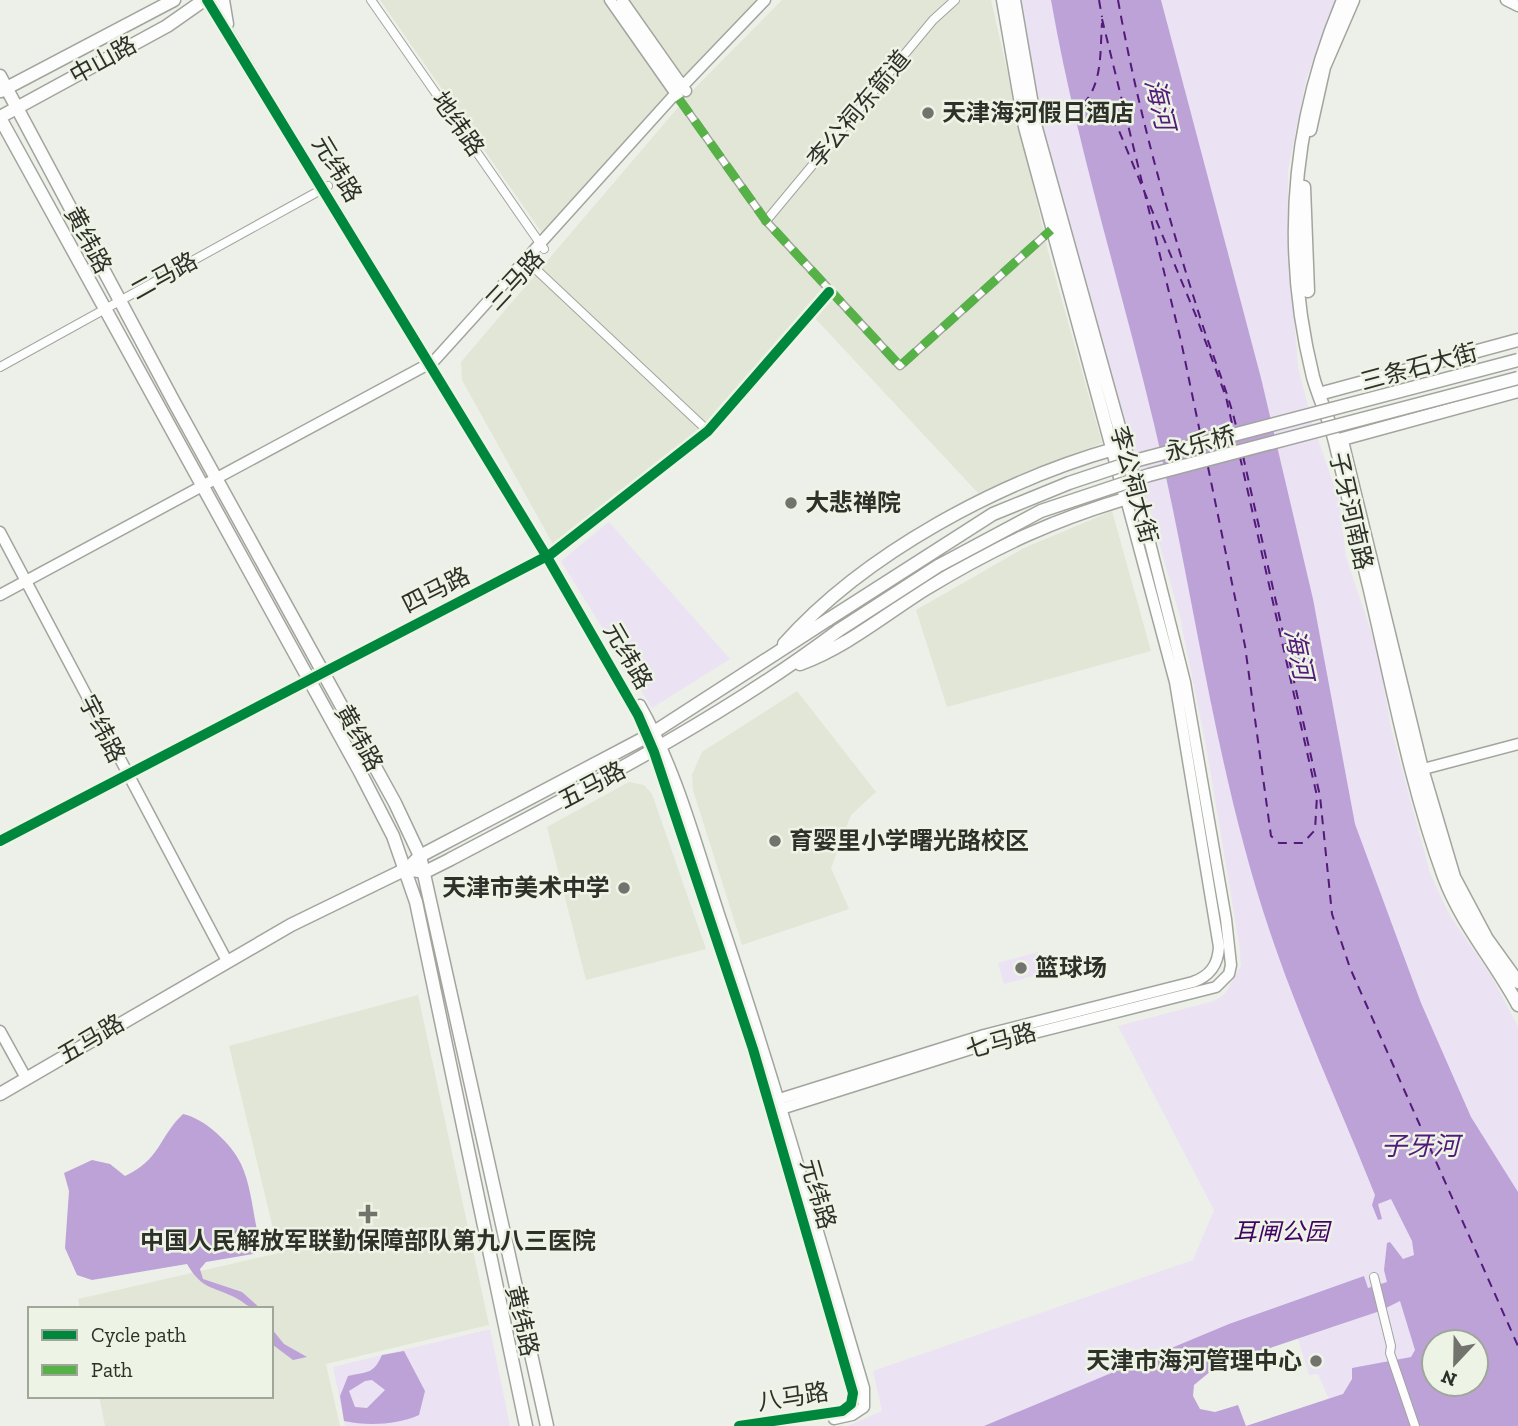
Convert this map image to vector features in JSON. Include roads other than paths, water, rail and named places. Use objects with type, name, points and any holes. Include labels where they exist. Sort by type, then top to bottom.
[{"type":"main road","name":"中山路","points":[[3,90],[174,0]]},
{"type":"main road","name":"中山路","points":[[0,118],[167,26],[206,0]]},
{"type":"main road","points":[[213,0],[226,24]]},
{"type":"main road","name":"李公祠大街","points":[[1003,0],[1017,92],[1051,230],[1132,497]]},
{"type":"main road","name":"李公祠大街","points":[[1014,0],[1037,128],[1118,448]]},
{"type":"main road","name":"子牙河南路","points":[[1343,0],[1319,60],[1307,103],[1298,159],[1295,212],[1303,321],[1338,440],[1444,878],[1461,912],[1518,1005]]},
{"type":"main road","name":"子牙河南路","points":[[1323,393],[1305,263],[1306,162],[1324,67],[1353,0]]},
{"type":"main road","name":"黄纬路","points":[[0,76],[3,90],[17,108],[395,803],[420,856],[547,1426]]},
{"type":"main road","name":"黄纬路","points":[[0,118],[393,836],[406,869],[526,1426]]},
{"type":"main road","name":"三条石大街","points":[[1323,393],[1518,341]]},
{"type":"main road","name":"永乐桥","points":[[829,619],[993,514],[1059,486],[1151,457],[1518,360]]},
{"type":"main road","name":"永乐桥","points":[[838,630],[961,552],[1041,511],[1149,475],[1518,377]]},
{"type":"main road","name":"三条石大街","points":[[1338,440],[1518,391]]},
{"type":"main road","points":[[776,654],[811,615],[846,587],[989,495],[1044,471],[1118,448]]},
{"type":"main road","points":[[787,669],[845,643],[924,590],[1006,542],[1087,509],[1132,497]]},
{"type":"main road","name":"五马路","points":[[0,1094],[291,925],[406,869],[420,856],[652,733],[829,619]]},
{"type":"main road","name":"五马路","points":[[425,872],[658,749],[787,669],[838,630]]},
{"type":"main road","name":"子牙河南路","points":[[1418,771],[1454,877],[1487,939],[1518,982]]},
{"type":"main road","points":[[406,869],[425,872]]},
{"type":"street","name":"元纬路","points":[[206,0],[226,24],[326,188],[549,555],[652,733],[776,1105],[864,1388],[864,1407]]},
{"type":"street","points":[[224,0],[226,24]]},
{"type":"street","name":"地纬路","points":[[371,0],[542,246]]},
{"type":"street","points":[[610,0],[681,93]]},
{"type":"street","points":[[622,0],[766,220],[829,292],[900,366],[1051,230]]},
{"type":"street","name":"三马路","points":[[0,595],[218,480],[430,363],[529,262],[765,0]]},
{"type":"street","name":"三马路","points":[[681,93],[772,0]]},
{"type":"street","name":"李公祠东箭道","points":[[766,220],[933,20],[955,0]]},
{"type":"street","points":[[1506,0],[1518,6]]},
{"type":"street","name":"二马路","points":[[0,367],[326,188]]},
{"type":"street","points":[[529,262],[708,431]]},
{"type":"street","name":"四马路","points":[[0,841],[549,555],[708,431],[829,292]]},
{"type":"street","name":"李公祠大街","points":[[1132,497],[1182,717],[1219,947],[1212,969]]},
{"type":"street","name":"李公祠大街","points":[[1132,497],[1192,718],[1226,919],[1231,955],[1229,974]]},
{"type":"street","name":"宇纬路","points":[[0,532],[126,775],[227,961]]},
{"type":"street","points":[[1418,771],[1518,744]]},
{"type":"street","name":"七马路","points":[[776,1105],[984,1035],[1193,982],[1203,978],[1212,969]]},
{"type":"street","name":"七马路","points":[[776,1105],[971,1049],[1216,987],[1229,974]]},
{"type":"street","points":[[0,1031],[26,1078]]},
{"type":"street","name":"元纬路","points":[[776,1105],[853,1393],[851,1404]]},
{"type":"street","points":[[1375,1280],[1390,1353],[1415,1426]]},
{"type":"street","name":"八马路","points":[[739,1426],[835,1413],[851,1404]]},
{"type":"street","name":"八马路","points":[[786,1426],[844,1418],[864,1407]]},
{"type":"water","name":"子牙河","points":[[1051,0],[1161,0],[1261,378],[1313,599],[1355,824],[1421,1003],[1471,1117],[1518,1192],[1518,1426],[1246,1426],[984,1426],[1229,1324],[1364,1276],[1368,1288],[1387,1282],[1384,1270],[1387,1243],[1390,1242],[1403,1259],[1414,1255],[1412,1241],[1391,1199],[1378,1204],[1382,1219],[1378,1220],[1372,1205],[1375,1195],[1293,996],[1250,867],[1219,741],[1154,424],[1073,107]],"holes":[[[1400,1301],[1415,1350],[1411,1357],[1352,1368],[1352,1379],[1343,1394],[1246,1426],[1238,1405],[1215,1412],[1200,1409],[1193,1396],[1194,1385],[1217,1366],[1380,1311]]]},
{"type":"water","points":[[183,1114],[200,1121],[224,1140],[241,1164],[251,1199],[258,1247],[253,1254],[206,1262],[200,1269],[203,1279],[242,1292],[259,1307],[250,1307],[208,1286],[198,1279],[187,1264],[92,1280],[77,1275],[65,1248],[69,1191],[64,1173],[92,1160],[110,1164],[125,1176],[146,1163]]},
{"type":"water","points":[[273,1330],[284,1344],[307,1357],[293,1360],[273,1345]]},
{"type":"water","points":[[404,1351],[425,1391],[419,1415],[382,1424],[344,1421],[340,1396],[348,1376],[373,1369],[382,1355]],"holes":[[[372,1380],[385,1390],[367,1408],[355,1407],[349,1391],[365,1381]]]},
{"type":"place","name":"天津海河假日酒店","points":[[928,113]]},
{"type":"place","name":"大悲禅院","points":[[791,503]]},
{"type":"place","name":"育婴里小学曙光路校区","points":[[775,841]]},
{"type":"place","name":"天津市美术中学","points":[[624,888]]},
{"type":"place","name":"篮球场","points":[[1021,968]]},
{"type":"place","name":"中国人民解放军联勤保障部队第九八三医院","points":[[368,1214]]},
{"type":"place","name":"天津市海河管理中心","points":[[1316,1361]]},
{"type":"water label","name":"海河","points":[[1160,104]]},
{"type":"water label","name":"海河","points":[[1299,654]]},
{"type":"park label","name":"耳闸公园","points":[[1281,1232]]}]
